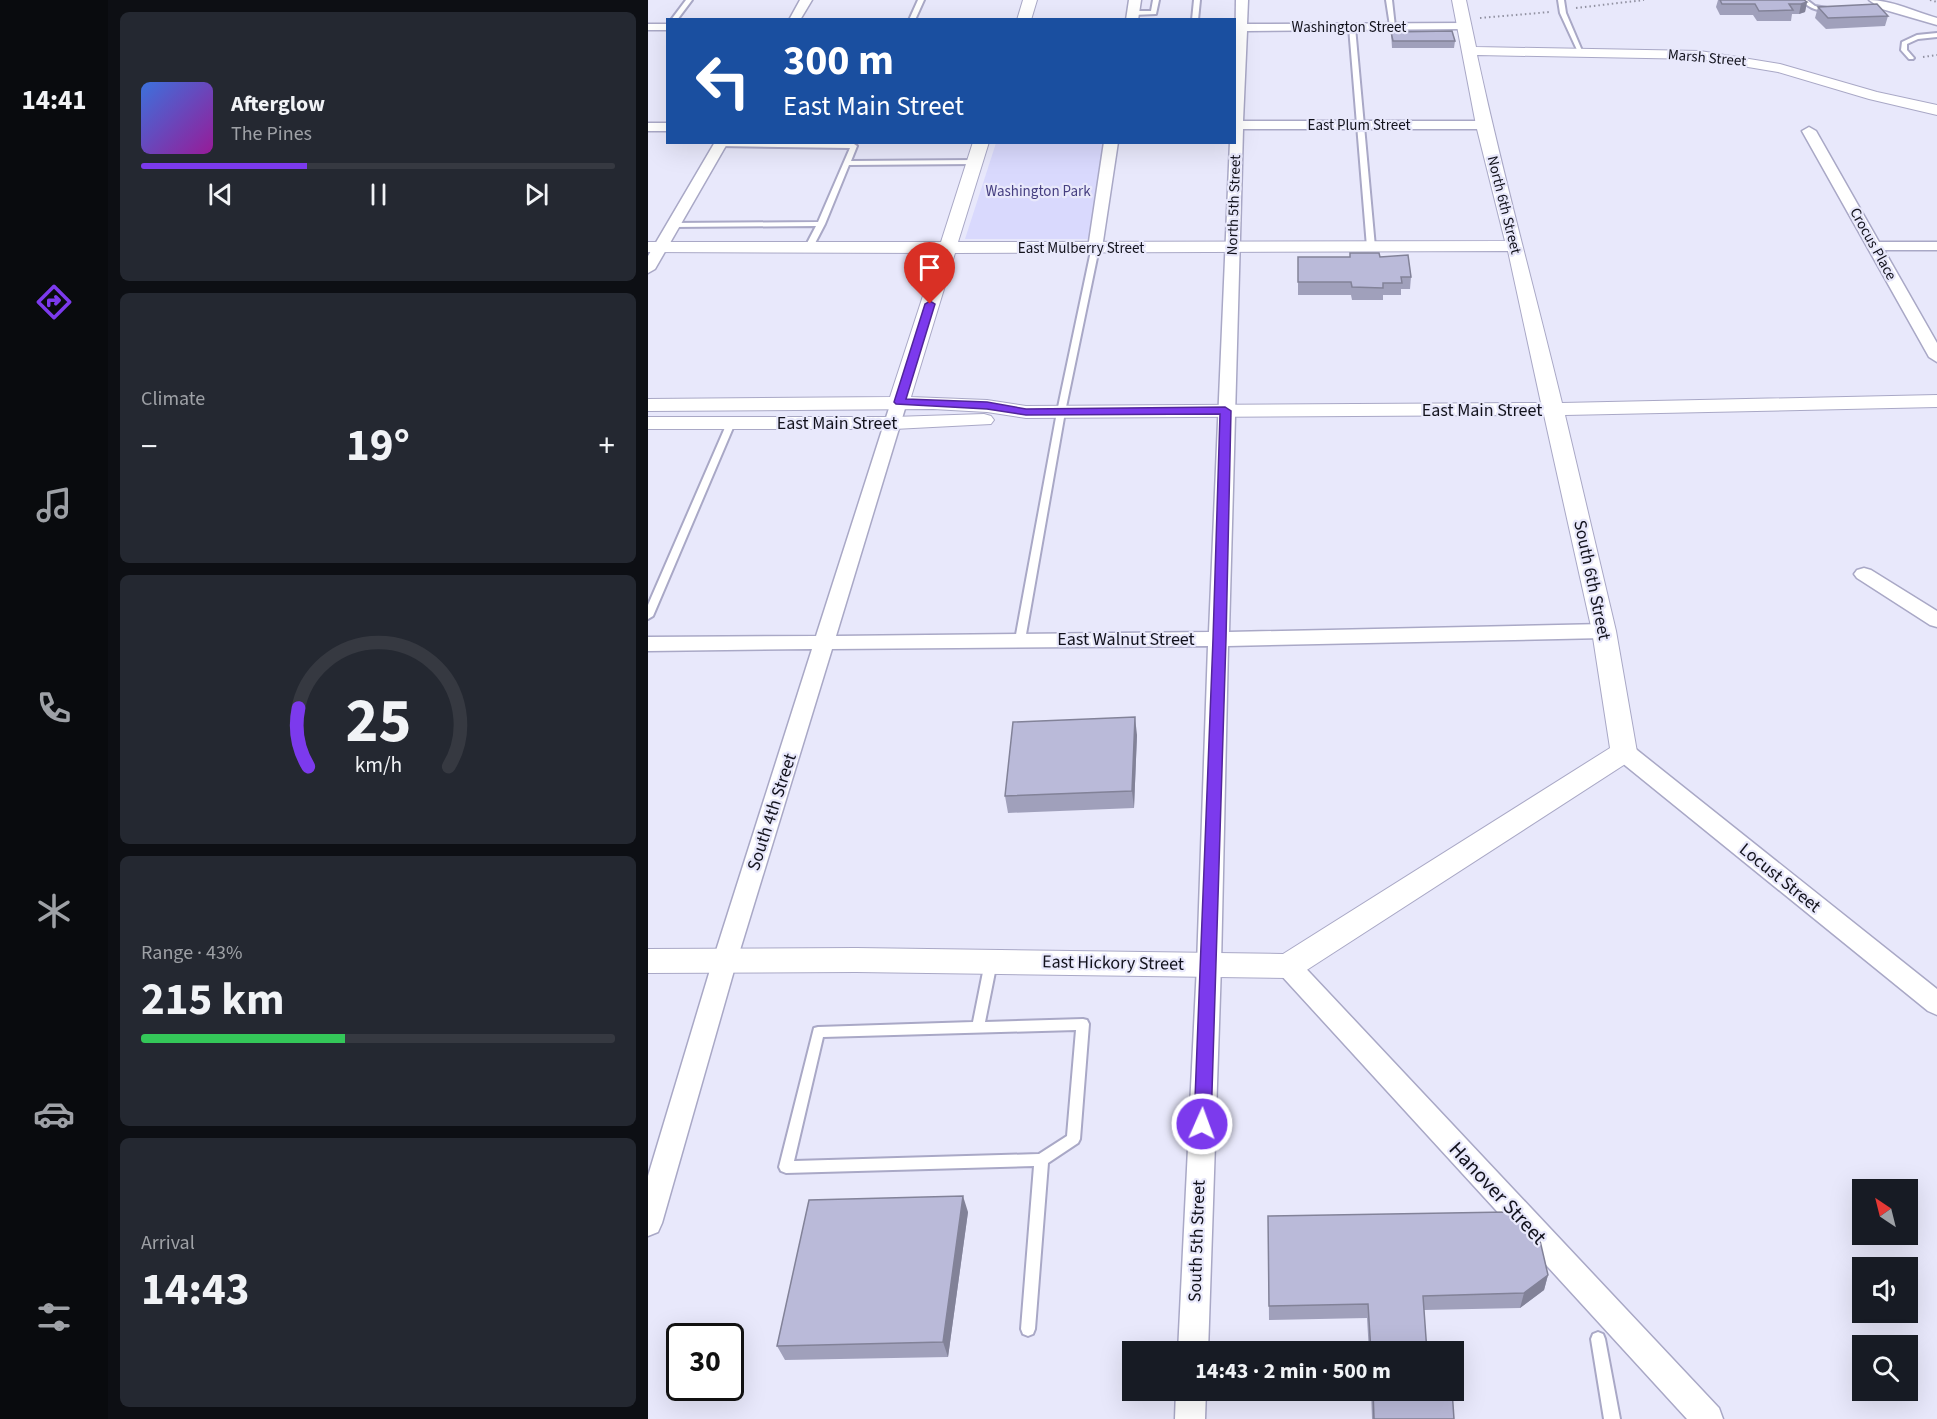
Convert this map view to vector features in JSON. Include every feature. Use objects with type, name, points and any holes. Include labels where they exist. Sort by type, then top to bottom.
[{"type":"street","points":[[795,18],[806,0]]},
{"type":"street","points":[[1025,18],[1030,0]]},
{"type":"street","points":[[1133,16],[1135,0]]},
{"type":"street","name":"North 5th Street","points":[[1236,124],[1237,28],[1242,0]]},
{"type":"street","name":"North 6th Street","points":[[1459,0],[1484,125],[1554,410]]},
{"type":"street","points":[[1873,4],[1937,22]]},
{"type":"street","name":"Washington Street","points":[[1237,28],[1464,26]]},
{"type":"street","points":[[648,27],[666,27]]},
{"type":"street","name":"Marsh Street","points":[[1471,51],[1700,56],[1754,62],[1874,96],[1937,110]]},
{"type":"street","name":"East Plum Street","points":[[1236,124],[1484,125]]},
{"type":"street","points":[[648,127],[666,127]]},
{"type":"street","name":"Crocus Place","points":[[1809,131],[1937,357]]},
{"type":"street","points":[[648,269],[654,247],[672,225],[720,144]]},
{"type":"street","points":[[896,413],[980,144]]},
{"type":"street","points":[[1095,248],[1111,144]]},
{"type":"street","name":"North 5th Street","points":[[1225,411],[1235,144]]},
{"type":"street","name":"East Mulberry Street","points":[[654,247],[1515,246]]},
{"type":"street","points":[[1875,246],[1937,246]]},
{"type":"street","name":"East Main Street","points":[[648,405],[896,413],[984,420],[1026,412],[1554,410],[1937,401]]},
{"type":"street","name":"South 6th Street","points":[[1554,410],[1604,632],[1624,752]]},
{"type":"street","name":"South 5th Street","points":[[1193,1341],[1209,964],[1225,411]]},
{"type":"street","name":"East Main Street","points":[[648,423],[731,423],[896,413]]},
{"type":"street","name":"South 4th Street","points":[[648,1223],[725,960],[896,413]]},
{"type":"street","points":[[1864,574],[1937,620]]},
{"type":"street","name":"East Walnut Street","points":[[648,644],[1220,639],[1604,632]]},
{"type":"street","points":[[1288,966],[1624,752]]},
{"type":"street","name":"Locust Street","points":[[1624,752],[1937,1004]]},
{"type":"street","name":"East Hickory Street","points":[[648,961],[1288,966]]},
{"type":"street","name":"Hanover Street","points":[[1288,966],[1708,1419]]},
{"type":"street","points":[[1190,1419],[1191,1401]]},
{"type":"lane","points":[[676,18],[689,0]]},
{"type":"lane","points":[[913,18],[921,0]]},
{"type":"lane","points":[[1133,16],[1154,13],[1156,0]]},
{"type":"lane","points":[[1195,18],[1197,0]]},
{"type":"lane","points":[[1389,0],[1393,26]]},
{"type":"lane","points":[[1561,0],[1563,13],[1581,52]]},
{"type":"lane","points":[[1804,0],[1813,8],[1837,9]]},
{"type":"lane","points":[[1352,27],[1371,247]]},
{"type":"lane","points":[[1911,57],[1904,50],[1904,43],[1917,36],[1937,35]]},
{"type":"lane","points":[[809,247],[855,144]]},
{"type":"lane","points":[[847,163],[975,162]]},
{"type":"lane","points":[[672,225],[820,224]]},
{"type":"lane","points":[[1020,640],[1061,412],[1095,248]]},
{"type":"lane","points":[[648,616],[731,423]]},
{"type":"lane","points":[[978,1027],[991,962]]},
{"type":"lane","points":[[1083,1024],[1073,1139],[1041,1160],[786,1167],[818,1032],[978,1027],[1083,1024]]},
{"type":"lane","points":[[1028,1329],[1041,1160]]},
{"type":"lane","points":[[1598,1339],[1612,1419]]},
{"type":"path","points":[[1930,0],[1937,2]]},
{"type":"green space","name":"Washington Park","points":[[996,144],[1103,144],[1089,239],[965,239]]},
{"type":"building","points":[[1720,0],[1804,0],[1807,2],[1789,4],[1793,10],[1759,11],[1755,4],[1722,4]]},
{"type":"building","points":[[1877,4],[1888,16],[1828,18],[1818,7]]},
{"type":"building","points":[[1452,31],[1455,41],[1393,41],[1391,32]]},
{"type":"building","points":[[1350,253],[1379,253],[1380,257],[1408,255],[1411,277],[1401,277],[1402,283],[1383,283],[1383,288],[1352,287],[1351,282],[1298,282],[1298,257],[1350,257]]},
{"type":"building","points":[[1135,717],[1132,791],[1005,796],[1013,722]]},
{"type":"building","points":[[963,1196],[943,1342],[777,1346],[809,1200]]},
{"type":"building","points":[[1507,1212],[1538,1232],[1548,1275],[1524,1293],[1423,1296],[1426,1341],[1370,1341],[1368,1304],[1269,1306],[1268,1216]]},
{"type":"building","points":[[1373,1401],[1453,1401],[1454,1419],[1374,1419]]},
{"type":"route","points":[[930,304],[899,402],[987,406],[1026,412],[1225,411],[1220,639],[1202,1124]]}]
